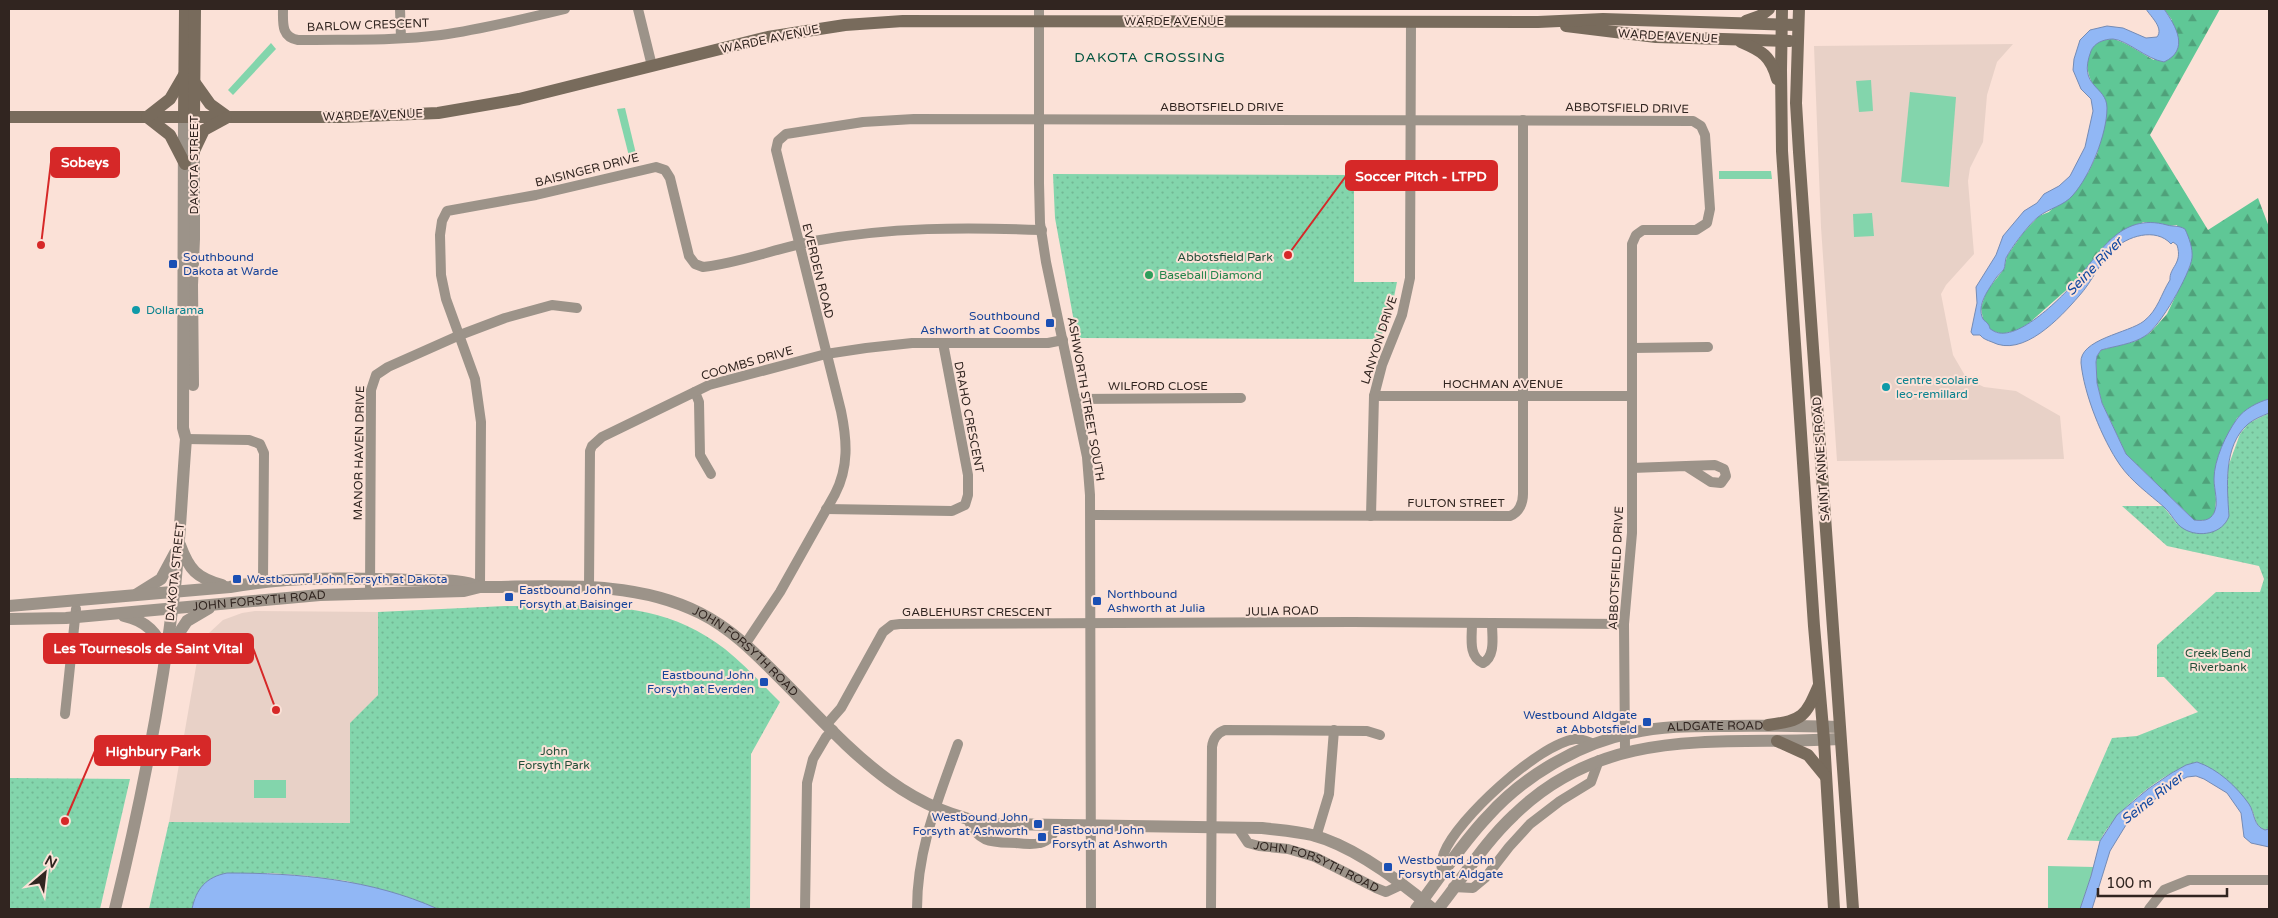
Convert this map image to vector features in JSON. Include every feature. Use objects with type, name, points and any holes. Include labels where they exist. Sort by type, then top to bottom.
[{"type":"main road","name":"DAKOTA STREET","points":[[185,9],[186,73],[190,117]]},
{"type":"main road","name":"DAKOTA STREET","points":[[190,117],[195,83],[195,9]]},
{"type":"main road","points":[[1729,23],[1750,20],[1769,9]]},
{"type":"main road","name":"SAINT ANNE'S ROAD","points":[[1782,9],[1782,151],[1827,778],[1834,909]]},
{"type":"main road","name":"SAINT ANNE'S ROAD","points":[[1799,9],[1796,103],[1853,909]]},
{"type":"main road","name":"WARDE AVENUE","points":[[9,117],[342,117],[438,113],[520,99],[768,37],[845,25],[904,21],[1039,15],[1411,22],[1603,20],[1798,25]]},
{"type":"main road","name":"WARDE AVENUE","points":[[1538,22],[1656,37],[1798,42]]},
{"type":"main road","points":[[1737,40],[1759,50],[1770,59],[1777,77],[1782,103]]},
{"type":"main road","points":[[185,164],[170,135],[147,117],[170,99],[186,73]]},
{"type":"main road","points":[[194,151],[204,130],[228,117],[210,104],[195,83]]},
{"type":"main road","points":[[1768,725],[1791,722],[1806,713],[1820,683]]},
{"type":"main road","points":[[1777,742],[1808,755],[1827,778]]},
{"type":"street","name":"BARLOW CRESCENT","points":[[283,9],[284,32],[295,40],[401,38],[446,34],[565,9]]},
{"type":"street","points":[[400,9],[401,38]]},
{"type":"street","points":[[517,9],[518,20]]},
{"type":"street","points":[[638,9],[652,66]]},
{"type":"street","name":"ASHWORTH STREET SOUTH","points":[[1039,15],[1039,207],[1063,340],[1087,457],[1091,515],[1091,909]]},
{"type":"street","name":"LANYON DRIVE","points":[[1371,516],[1374,396],[1382,365],[1402,315],[1410,278],[1411,22]]},
{"type":"street","name":"DAKOTA STREET","points":[[115,909],[142,792],[166,654],[179,541],[186,439],[191,427],[193,399],[194,151],[190,117]]},
{"type":"street","name":"DAKOTA STREET","points":[[186,439],[183,428],[185,164],[190,117]]},
{"type":"street","name":"ABBOTSFIELD DRIVE","points":[[1039,119],[1697,122],[1704,130],[1709,219],[1701,229],[1643,230],[1634,237],[1632,249],[1631,558],[1624,624],[1625,752]]},
{"type":"street","name":"EVERDEN ROAD","points":[[746,643],[780,592],[841,483],[846,452],[844,427],[776,150],[778,141],[786,134],[830,126],[888,120],[1039,119]]},
{"type":"street","name":"FULTON STREET","points":[[1091,515],[1514,515],[1521,506],[1523,498],[1523,120]]},
{"type":"street","name":"BAISINGER DRIVE","points":[[480,586],[481,422],[475,379],[446,299],[440,261],[442,221],[445,214],[451,210],[536,195],[656,167],[665,170],[670,178],[689,256],[699,266],[708,267],[799,245],[866,233],[901,230],[1042,230]]},
{"type":"street","name":"MANOR HAVEN DRIVE","points":[[370,594],[372,382],[376,375],[384,369],[460,335],[505,318],[552,305],[577,308]]},
{"type":"street","name":"COOMBS DRIVE","points":[[589,587],[590,451],[592,446],[602,438],[695,392],[724,381],[826,354],[891,345],[1048,343],[1063,340]]},
{"type":"street","name":"DRAHO CRESCENT","points":[[826,509],[952,510],[965,504],[968,495],[968,475],[943,343]]},
{"type":"street","points":[[1632,348],[1708,347]]},
{"type":"street","points":[[695,392],[698,402],[700,455],[711,474]]},
{"type":"street","name":"HOCHMAN AVENUE","points":[[1374,396],[1632,396]]},
{"type":"street","name":"WILFORD CLOSE","points":[[1075,398],[1241,398]]},
{"type":"street","name":"JOHN FORSYTH ROAD","points":[[186,439],[249,440],[260,444],[264,453],[263,581]]},
{"type":"street","points":[[1632,468],[1686,466]]},
{"type":"street","points":[[179,541],[186,560],[199,576],[230,587]]},
{"type":"street","points":[[133,596],[161,579],[170,565],[179,541]]},
{"type":"street","name":"JOHN FORSYTH ROAD","points":[[9,606],[230,587],[263,581],[370,578],[464,582],[480,586],[589,587],[631,591],[682,604],[717,623],[746,643],[830,727],[890,783],[936,809],[968,820],[993,824],[1283,830],[1316,837],[1366,860],[1401,885],[1420,905],[1433,909]]},
{"type":"street","name":"JOHN FORSYTH ROAD","points":[[9,619],[76,613],[115,614],[320,595],[464,591],[480,586]]},
{"type":"street","points":[[166,654],[187,621],[218,604]]},
{"type":"street","points":[[66,714],[76,613]]},
{"type":"street","points":[[115,614],[141,621],[149,626],[156,634],[166,654]]},
{"type":"street","name":"JULIA ROAD","points":[[1091,625],[1353,622],[1624,624]]},
{"type":"street","points":[[1472,624],[1472,651],[1474,657],[1483,663],[1488,660],[1491,653],[1492,624]]},
{"type":"street","name":"GABLEHURST CRESCENT","points":[[830,727],[883,632],[892,625],[1091,625]]},
{"type":"street","name":"ALDGATE ROAD","points":[[1420,905],[1473,833],[1500,804],[1553,764],[1594,744],[1655,728],[1686,726],[1823,726],[1840,733]]},
{"type":"street","points":[[805,909],[807,783],[813,759],[830,727]]},
{"type":"street","points":[[1211,909],[1213,741],[1219,732],[1225,730],[1334,730],[1367,731],[1380,735]]},
{"type":"street","points":[[1316,837],[1328,794],[1334,730]]},
{"type":"street","name":"ALDGATE ROAD","points":[[1438,909],[1486,846],[1515,814],[1562,778],[1599,760],[1655,745],[1686,742],[1824,740],[1840,733]]},
{"type":"street","points":[[917,909],[917,883],[921,853],[958,744]]},
{"type":"street","points":[[1453,887],[1473,888],[1479,884],[1519,834],[1560,801],[1591,782],[1599,760]]},
{"type":"street","points":[[968,820],[974,832],[990,842],[1040,843],[1053,835],[1059,826]]},
{"type":"street","name":"JOHN FORSYTH ROAD","points":[[1238,828],[1248,843],[1288,849],[1315,857],[1386,892],[1401,885]]},
{"type":"street","points":[[2149,909],[2164,890],[2189,880],[2269,880]]},
{"type":"shaded area","points":[[2013,44],[1997,62],[1987,95],[1983,142],[1970,168],[1968,181],[1974,254],[1946,285],[1941,294],[1953,355],[1967,379],[1984,387],[2016,391],[2060,416],[2064,459],[1837,461],[1821,227],[1814,46]]},
{"type":"shaded area","points":[[255,611],[378,612],[378,695],[350,723],[350,823],[169,822],[197,661],[209,633],[223,620],[242,613]]},
{"type":"green space","points":[[2164,9],[2220,9],[2150,135],[2208,230],[2258,198],[2269,227],[2269,399],[2237,418],[2217,462],[2214,479],[2215,511],[2211,518],[2206,520],[2194,520],[2126,454],[2102,403],[2097,383],[2096,362],[2101,350],[2136,341],[2150,333],[2167,314],[2190,266],[2177,225],[2170,226],[2143,222],[2028,324],[2018,330],[2002,334],[1990,330],[1983,319],[1981,308],[1986,292],[2004,269],[2007,256],[2023,233],[2039,216],[2049,212],[2088,173],[2097,154],[2106,120],[2101,93],[2094,87],[2090,79],[2088,60],[2090,52],[2102,40],[2112,39],[2154,60],[2172,20]]},
{"type":"green space","points":[[271,43],[276,49],[233,95],[228,90]]},
{"type":"green space","points":[[1871,80],[1873,111],[1859,112],[1856,81]]},
{"type":"green space","points":[[1910,92],[1956,97],[1949,187],[1901,182]]},
{"type":"green space","points":[[625,108],[637,158],[630,160],[617,109]]},
{"type":"green space","points":[[1719,171],[1771,171],[1772,179],[1719,179]]},
{"type":"green space","name":"Abbotsfield Park","points":[[1053,174],[1354,175],[1354,282],[1397,282],[1391,312],[1380,339],[1077,338],[1055,218]]},
{"type":"green space","points":[[1872,213],[1874,236],[1854,237],[1853,214]]},
{"type":"green space","name":"Creek Bend Riverbank","points":[[2269,413],[2269,829],[2261,828],[2248,804],[2197,762],[2170,774],[2142,793],[2117,817],[2100,841],[2067,840],[2112,738],[2137,736],[2198,712],[2164,677],[2157,677],[2157,645],[2216,592],[2260,592],[2264,579],[2259,566],[2167,546],[2122,506],[2163,506],[2177,524],[2215,531],[2227,521],[2228,467],[2240,434],[2249,423]]},
{"type":"green space","name":"John Forsyth Park","points":[[563,605],[620,608],[674,620],[700,632],[725,649],[780,702],[751,754],[750,909],[438,909],[405,897],[347,881],[270,873],[227,873],[195,897],[192,909],[149,909],[169,822],[350,823],[350,723],[378,695],[378,612]]},
{"type":"green space","points":[[9,778],[130,779],[100,909],[9,909]]},
{"type":"green space","points":[[254,780],[286,780],[286,798],[254,798]]},
{"type":"green space","points":[[2048,866],[2094,867],[2080,909],[2048,909]]},
{"type":"water","name":"Seine River","points":[[2146,9],[2164,9],[2176,30],[2179,44],[2177,51],[2164,62],[2113,39],[2100,42],[2092,48],[2088,72],[2090,79],[2106,100],[2107,108],[2101,142],[2091,166],[2073,195],[2065,202],[2038,217],[2016,242],[2006,258],[2004,269],[1984,297],[1981,314],[1991,329],[2001,333],[2012,332],[2036,318],[2059,298],[2103,248],[2124,230],[2136,224],[2151,223],[2185,229],[2191,247],[2192,258],[2186,276],[2173,300],[2166,312],[2145,336],[2129,343],[2101,350],[2096,362],[2097,383],[2102,403],[2126,454],[2194,520],[2208,519],[2214,513],[2216,505],[2214,479],[2216,464],[2221,448],[2233,425],[2247,409],[2269,399],[2269,413],[2248,424],[2234,443],[2228,467],[2229,516],[2222,527],[2203,534],[2190,532],[2181,527],[2167,510],[2124,471],[2113,454],[2095,416],[2086,388],[2081,363],[2083,355],[2088,348],[2096,342],[2137,325],[2149,317],[2170,280],[2178,257],[2177,245],[2173,242],[2171,244],[2158,236],[2142,235],[2119,245],[2108,255],[2084,291],[2062,315],[2028,340],[2016,345],[2004,346],[1982,338],[1980,335],[1973,335],[1971,332],[1977,303],[1976,287],[1996,255],[2003,236],[2024,211],[2037,203],[2044,194],[2059,186],[2070,176],[2085,147],[2093,111],[2091,99],[2081,89],[2073,70],[2074,59],[2080,40],[2090,30],[2107,26],[2123,28],[2146,38],[2157,37],[2159,34],[2158,26]]},
{"type":"water","name":"Seine River","points":[[2197,762],[2220,774],[2233,785],[2249,804],[2258,826],[2265,830],[2269,829],[2269,847],[2251,843],[2244,837],[2241,813],[2227,793],[2204,779],[2196,776],[2187,777],[2174,784],[2129,820],[2110,851],[2092,909],[2080,909],[2100,841],[2117,815],[2148,789],[2170,774],[2186,765]]},
{"type":"water","points":[[227,873],[308,876],[361,884],[413,899],[438,909],[192,909],[196,896],[203,885],[213,878]]},
{"type":"place","name":"Sobeys","points":[[41,245]]},
{"type":"place","name":"Soccer Pitch - LTPD","points":[[1288,255]]},
{"type":"place","name":"Southbound Dakota at Warde","points":[[173,264]]},
{"type":"place","name":"Baseball Diamond","points":[[1149,275]]},
{"type":"place","name":"Dollarama","points":[[136,310]]},
{"type":"place","name":"Southbound Ashworth at Coombs","points":[[1050,323]]},
{"type":"place","name":"centre scolaire leo-remillard","points":[[1886,387]]},
{"type":"place","name":"Westbound John Forsyth at Dakota","points":[[237,579]]},
{"type":"place","name":"Eastbound John Forsyth at Baisinger","points":[[509,597]]},
{"type":"place","name":"Northbound Ashworth at Julia","points":[[1097,601]]},
{"type":"place","name":"Eastbound John Forsyth at Everden","points":[[764,682]]},
{"type":"place","name":"Les Tournesols de Saint Vital","points":[[276,710]]},
{"type":"place","name":"Westbound Aldgate at Abbotsfield","points":[[1647,722]]},
{"type":"place","name":"Highbury Park","points":[[65,821]]},
{"type":"place","name":"Westbound John Forsyth at Ashworth","points":[[1038,824]]},
{"type":"place","name":"Eastbound John Forsyth at Ashworth","points":[[1042,837]]},
{"type":"place","name":"Westbound John Forsyth at Aldgate","points":[[1388,867]]},
{"type":"district","name":"DAKOTA CROSSING","points":[[1150,57]]}]
